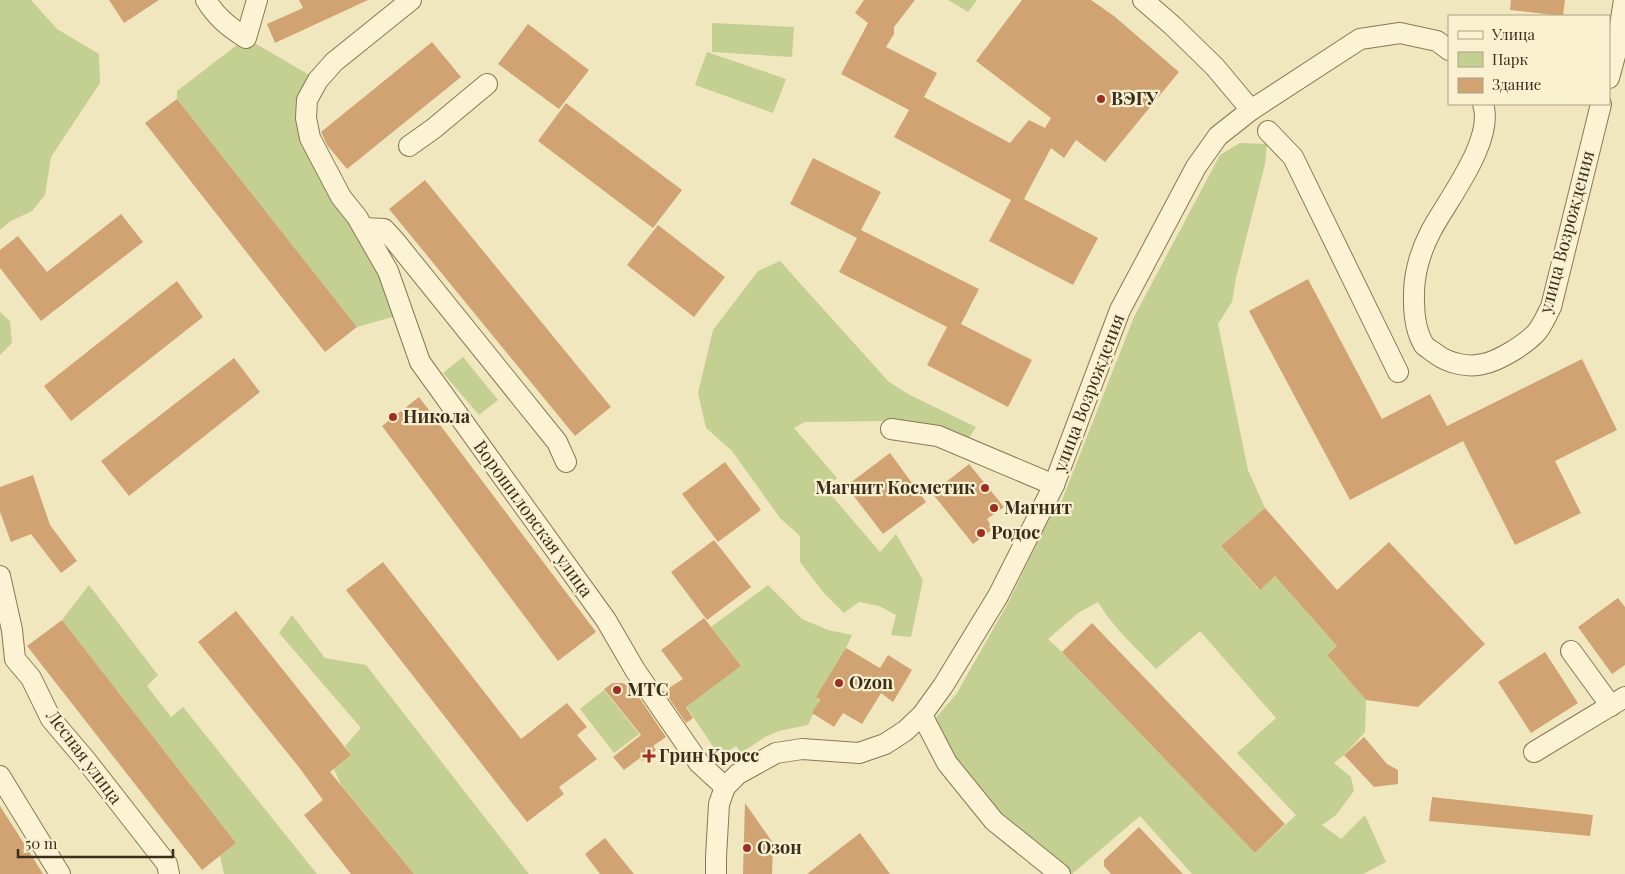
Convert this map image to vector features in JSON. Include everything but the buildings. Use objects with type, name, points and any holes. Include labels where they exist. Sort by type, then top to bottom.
[{"type":"street","points":[[206,0],[213,12],[227,25],[246,38],[257,0]]},
{"type":"street","name":"Ворошиловская улица","points":[[411,0],[334,62],[318,80],[307,100],[306,118],[310,138],[341,197],[364,228],[388,270],[420,362],[606,620],[635,670],[699,763],[725,787]]},
{"type":"street","points":[[1143,0],[1174,26],[1216,67],[1251,110]]},
{"type":"street","points":[[1610,74],[1616,52],[1624,0]]},
{"type":"street","name":"улица Возрождения","points":[[725,787],[738,774],[776,753],[802,749],[860,753],[885,744],[905,731],[922,715],[943,686],[998,596],[1054,485],[1120,310],[1196,167],[1218,136],[1251,110],[1360,39],[1400,33],[1437,41],[1448,49]]},
{"type":"street","points":[[409,146],[487,84]]},
{"type":"street","name":"улица Возрождения","points":[[1483,105],[1485,110],[1483,134],[1456,190],[1431,232],[1418,263],[1414,299],[1416,324],[1425,346],[1444,360],[1464,364],[1483,364],[1516,349],[1537,333],[1551,307],[1601,105]]},
{"type":"street","points":[[1268,131],[1293,157],[1398,372]]},
{"type":"street","points":[[364,228],[384,229],[396,241],[557,442],[566,462]]},
{"type":"street","points":[[891,429],[938,436],[1054,485]]},
{"type":"street","name":"Лесная улица","points":[[0,576],[12,630],[15,659],[31,678],[51,719],[85,759],[167,864],[169,874]]},
{"type":"street","points":[[1534,752],[1618,702],[1571,651]]},
{"type":"street","points":[[922,715],[947,763],[994,821],[1060,874]]},
{"type":"street","points":[[0,776],[60,874]]},
{"type":"street","points":[[716,874],[719,804],[725,787]]},
{"type":"green space","points":[[0,0],[31,0],[57,29],[99,54],[100,83],[51,157],[45,195],[32,211],[9,222],[0,230]]},
{"type":"green space","points":[[948,0],[977,0],[968,12]]},
{"type":"green space","points":[[712,23],[794,27],[792,57],[712,52]]},
{"type":"green space","points":[[246,38],[318,80],[306,118],[403,314],[357,327],[177,99],[177,91]]},
{"type":"green space","points":[[707,52],[786,79],[773,113],[695,85]]},
{"type":"green space","points":[[1240,143],[1267,144],[1265,164],[1236,278],[1232,302],[1218,324],[1248,470],[1265,508],[1221,546],[1259,590],[1275,576],[1337,646],[1327,655],[1366,700],[1365,732],[1334,763],[1351,777],[1354,791],[1336,815],[1322,825],[1341,839],[1365,815],[1386,862],[1363,874],[1192,874],[1140,816],[1072,874],[1060,874],[994,821],[928,727],[957,693],[1009,601],[1054,508],[1062,500],[1134,317],[1220,155]],"holes":[[[1098,602],[1107,616],[1156,669],[1200,631],[1276,718],[1237,753],[1296,815],[1255,853],[1048,639],[1078,613]]]},
{"type":"green space","points":[[780,261],[889,382],[910,395],[976,427],[967,441],[887,421],[805,422],[794,428],[837,478],[825,488],[880,552],[896,534],[923,580],[911,637],[891,635],[896,615],[879,606],[859,602],[844,613],[823,592],[800,562],[800,536],[780,518],[732,451],[706,428],[698,393],[713,330],[758,271]]},
{"type":"green space","points":[[0,312],[10,321],[12,343],[0,355]]},
{"type":"green space","points":[[463,357],[498,400],[479,415],[443,373]]},
{"type":"green space","points":[[89,585],[158,675],[147,686],[171,717],[183,707],[317,874],[224,874],[220,856],[236,843],[62,620]]},
{"type":"green space","points":[[768,585],[802,619],[828,630],[852,635],[817,697],[819,702],[808,725],[779,731],[765,737],[741,753],[736,746],[720,757],[686,706],[741,666],[711,627]]},
{"type":"green space","points":[[292,615],[325,658],[366,665],[529,874],[414,874],[341,785],[334,769],[351,755],[345,746],[361,728],[279,633]]},
{"type":"green space","points":[[604,690],[639,734],[614,753],[580,709]]},
{"type":"place","name":"ВЭГУ","points":[[1101,99]]},
{"type":"place","name":"Никола","points":[[393,417]]},
{"type":"place","name":"Магнит Косметик","points":[[985,488]]},
{"type":"place","name":"Магнит","points":[[994,508]]},
{"type":"place","name":"Родос","points":[[981,533]]},
{"type":"place","name":"Ozon","points":[[839,683]]},
{"type":"place","name":"МТС","points":[[617,690]]},
{"type":"place","name":"Грин Кросс","points":[[649,756]]},
{"type":"place","name":"Озон","points":[[747,848]]}]
